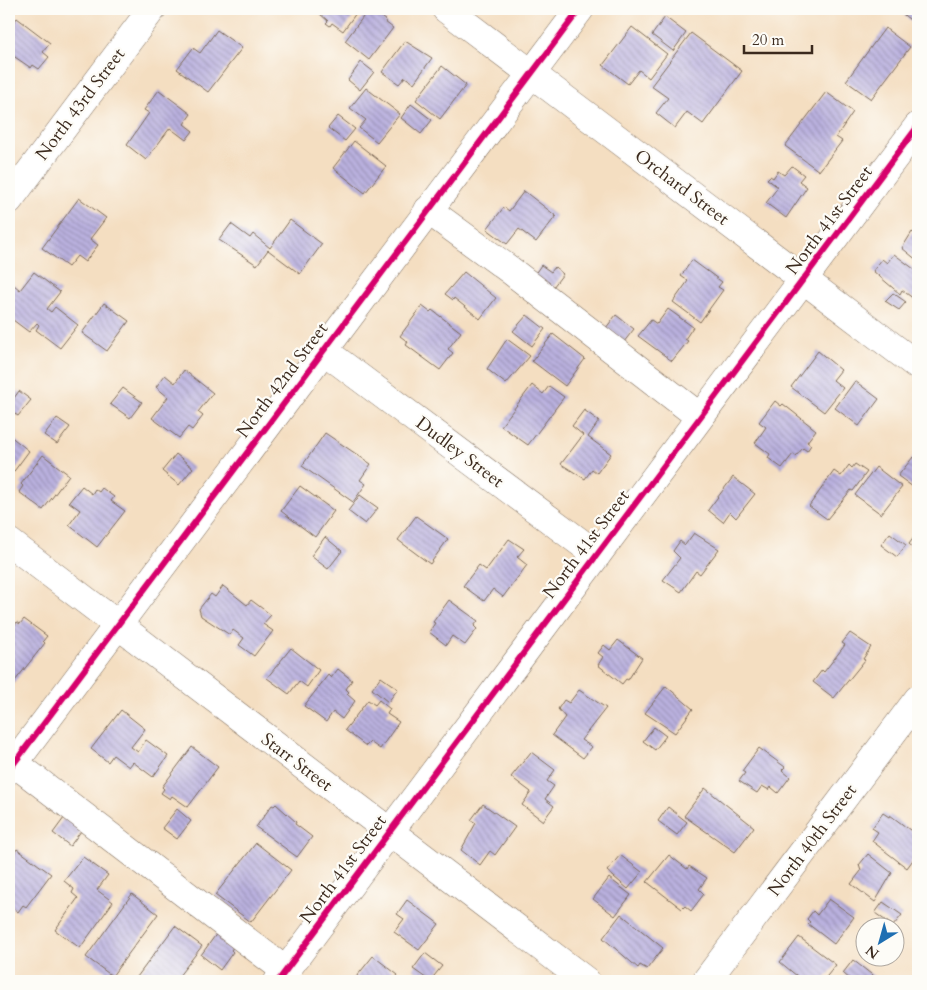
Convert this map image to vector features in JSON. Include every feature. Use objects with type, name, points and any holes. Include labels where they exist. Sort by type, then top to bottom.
[{"type":"street","name":"North 43rd Street","points":[[9,200],[152,9]]},
{"type":"street","name":"Orchard Street","points":[[446,9],[918,366]]},
{"type":"street","name":"North 42nd Street","points":[[10,764],[118,624],[580,9]]},
{"type":"street","name":"North 41st Street","points":[[282,976],[918,126]]},
{"type":"street","points":[[428,210],[510,270],[700,417]]},
{"type":"street","name":"Dudley Street","points":[[323,350],[596,555]]},
{"type":"street","name":"Starr Street","points":[[9,542],[586,981]]},
{"type":"street","name":"North 40th Street","points":[[706,981],[918,699]]},
{"type":"street","points":[[10,764],[282,976]]},
{"type":"building","points":[[322,9],[359,9],[343,31],[332,23],[330,26],[326,23],[328,21],[319,13]]},
{"type":"building","points":[[369,9],[386,20],[385,22],[393,28],[369,60],[345,41]]},
{"type":"building","points":[[896,9],[918,9],[918,26]]},
{"type":"building","points":[[665,17],[686,33],[673,51],[652,35]]},
{"type":"building","points":[[17,18],[50,43],[43,52],[49,57],[39,69],[33,65],[31,68],[9,53],[9,25],[10,27]]},
{"type":"building","points":[[632,27],[667,54],[649,78],[639,70],[628,84],[603,65]]},
{"type":"building","points":[[885,28],[910,47],[871,99],[846,81]]},
{"type":"building","points":[[217,30],[242,48],[208,92],[177,69],[193,48],[200,53]]},
{"type":"building","points":[[691,33],[742,71],[703,124],[687,112],[675,128],[656,113],[668,98],[651,86]]},
{"type":"building","points":[[405,41],[432,58],[414,83],[405,77],[399,84],[382,72]]},
{"type":"building","points":[[361,62],[374,72],[360,90],[348,80]]},
{"type":"building","points":[[442,66],[466,85],[440,119],[416,100]]},
{"type":"building","points":[[366,88],[400,114],[377,142],[359,128],[366,120],[350,108]]},
{"type":"building","points":[[159,90],[191,114],[184,124],[193,131],[186,140],[170,128],[146,160],[127,145],[149,113],[144,110]]},
{"type":"building","points":[[826,92],[853,112],[836,137],[842,141],[819,171],[785,146]]},
{"type":"building","points":[[411,104],[432,120],[421,134],[401,118]]},
{"type":"building","points":[[338,116],[355,129],[345,141],[328,128]]},
{"type":"building","points":[[354,141],[386,166],[365,193],[333,168]]},
{"type":"building","points":[[792,166],[804,175],[799,181],[807,187],[786,218],[766,203],[778,187],[767,179],[770,176],[773,178],[778,171],[784,175]]},
{"type":"building","points":[[524,191],[556,216],[536,242],[519,229],[507,244],[487,229],[504,207],[509,211]]},
{"type":"building","points":[[79,198],[106,218],[90,239],[98,245],[85,262],[77,256],[68,267],[42,248]]},
{"type":"building","points":[[290,220],[322,244],[300,274],[268,250],[257,265],[219,240],[231,224],[250,238],[253,234],[270,248]]},
{"type":"building","points":[[918,227],[918,261],[902,248],[912,232]]},
{"type":"building","points":[[894,254],[918,272],[918,302],[902,290],[900,294],[873,271],[882,259],[887,263]]},
{"type":"building","points":[[692,260],[722,282],[718,287],[723,290],[700,322],[673,302],[688,281],[681,276]]},
{"type":"building","points":[[541,265],[551,272],[555,267],[563,274],[550,291],[532,278]]},
{"type":"building","points":[[34,272],[60,292],[47,309],[51,312],[55,307],[78,325],[60,348],[36,330],[39,325],[37,323],[29,332],[9,317],[9,292],[14,285],[20,290]]},
{"type":"building","points":[[464,272],[496,298],[480,319],[454,298],[453,300],[445,294]]},
{"type":"building","points":[[893,293],[906,302],[899,310],[885,301]]},
{"type":"building","points":[[104,303],[129,321],[107,351],[82,333]]},
{"type":"building","points":[[422,306],[430,312],[432,310],[461,332],[448,349],[453,353],[440,370],[406,345],[408,342],[400,336]]},
{"type":"building","points":[[668,309],[693,327],[685,339],[688,341],[672,361],[638,336],[651,320],[657,324]]},
{"type":"building","points":[[527,315],[545,329],[532,346],[513,331]]},
{"type":"building","points":[[616,315],[634,329],[620,347],[602,333]]},
{"type":"building","points":[[553,334],[585,359],[565,386],[532,361]]},
{"type":"building","points":[[507,339],[530,356],[506,384],[487,369]]},
{"type":"building","points":[[818,351],[841,370],[833,380],[843,388],[824,412],[791,387]]},
{"type":"building","points":[[184,370],[213,393],[198,412],[203,416],[192,430],[188,427],[179,438],[152,418],[168,397],[156,387],[165,375],[175,383]]},
{"type":"building","points":[[855,381],[879,399],[859,426],[835,408]]},
{"type":"building","points":[[532,385],[543,394],[549,386],[564,397],[528,445],[501,426]]},
{"type":"building","points":[[123,388],[142,402],[130,418],[110,404]]},
{"type":"building","points":[[19,391],[31,400],[18,416],[9,410],[9,405]]},
{"type":"building","points":[[775,401],[781,406],[783,404],[816,430],[807,442],[811,445],[807,451],[803,448],[796,456],[793,454],[782,468],[768,458],[770,454],[755,443],[766,427],[759,422]]},
{"type":"building","points":[[584,410],[599,421],[588,437],[611,454],[597,473],[592,469],[585,479],[561,464],[583,435],[572,426]]},
{"type":"building","points":[[57,418],[70,427],[57,444],[44,435]]},
{"type":"building","points":[[325,433],[371,464],[360,480],[366,484],[353,502],[302,466]]},
{"type":"building","points":[[9,435],[29,451],[9,478]]},
{"type":"building","points":[[176,454],[193,468],[179,485],[162,471]]},
{"type":"building","points":[[43,455],[69,475],[43,510],[19,492],[23,486],[21,484]]},
{"type":"building","points":[[913,457],[918,462],[917,490],[898,476]]},
{"type":"building","points":[[855,464],[867,472],[853,491],[851,490],[827,519],[809,506],[834,471],[841,476],[849,465],[852,468]]},
{"type":"building","points":[[876,467],[902,487],[881,514],[855,495]]},
{"type":"building","points":[[733,477],[755,494],[736,518],[730,512],[723,522],[708,510]]},
{"type":"building","points":[[82,486],[92,494],[95,489],[99,492],[102,488],[114,497],[111,501],[125,511],[97,547],[69,525],[80,510],[69,502]]},
{"type":"building","points":[[300,486],[334,511],[315,537],[281,511]]},
{"type":"building","points":[[360,495],[378,508],[365,524],[348,511]]},
{"type":"building","points":[[416,516],[448,539],[430,564],[398,540]]},
{"type":"building","points":[[918,532],[918,552],[909,544]]},
{"type":"building","points":[[694,533],[719,549],[700,574],[696,571],[681,592],[663,580],[680,558],[673,551],[680,541],[685,545]]},
{"type":"building","points":[[890,533],[906,545],[897,557],[881,545]]},
{"type":"building","points":[[325,537],[342,551],[328,569],[311,556]]},
{"type":"building","points":[[509,539],[524,549],[517,557],[527,565],[503,597],[493,589],[484,601],[463,586],[479,565],[486,570]]},
{"type":"building","points":[[223,586],[247,605],[251,600],[271,615],[263,624],[273,631],[254,656],[239,645],[244,638],[233,630],[230,635],[201,616],[199,609],[211,594],[215,597]]},
{"type":"building","points":[[449,600],[478,621],[474,626],[477,629],[465,645],[452,636],[446,645],[429,632],[435,623],[433,622]]},
{"type":"building","points":[[24,619],[47,636],[43,641],[45,643],[11,686],[9,633],[17,622],[20,624]]},
{"type":"building","points":[[850,633],[871,647],[863,659],[865,660],[834,698],[813,682],[822,670],[824,672],[845,645],[842,643]]},
{"type":"building","points":[[618,640],[642,658],[628,680],[626,679],[622,684],[598,665],[603,657],[598,653],[604,645],[610,650]]},
{"type":"building","points":[[291,648],[319,670],[307,687],[299,681],[289,694],[267,678]]},
{"type":"building","points":[[338,669],[352,680],[346,689],[349,692],[347,694],[355,701],[342,719],[333,712],[326,722],[304,706],[328,675],[331,678]]},
{"type":"building","points":[[381,677],[398,689],[388,702],[372,689]]},
{"type":"building","points":[[666,686],[693,709],[675,733],[645,713]]},
{"type":"building","points":[[579,690],[606,708],[581,740],[592,747],[583,758],[552,735],[565,717],[558,709],[564,700],[569,703]]},
{"type":"building","points":[[368,700],[375,705],[379,700],[390,709],[387,714],[399,722],[380,749],[370,742],[366,746],[345,730]]},
{"type":"building","points":[[121,710],[145,729],[131,747],[138,752],[146,740],[168,756],[153,777],[133,762],[129,767],[113,755],[108,762],[91,749]]},
{"type":"building","points":[[654,727],[666,736],[655,750],[643,741]]},
{"type":"building","points":[[192,747],[218,767],[188,807],[172,796],[170,799],[161,793],[164,789],[162,787]]},
{"type":"building","points":[[759,748],[785,767],[782,770],[790,777],[778,793],[771,787],[769,790],[762,786],[757,793],[739,781],[745,773],[742,771]]},
{"type":"building","points":[[531,752],[555,770],[547,781],[554,786],[545,799],[554,806],[543,821],[522,805],[531,792],[511,777]]},
{"type":"building","points":[[705,788],[754,827],[735,852],[684,816]]},
{"type":"building","points":[[276,804],[296,822],[295,824],[312,837],[297,857],[256,827],[272,805]]},
{"type":"building","points":[[483,804],[515,827],[495,855],[490,851],[480,865],[461,850],[476,823],[471,820]]},
{"type":"building","points":[[668,807],[687,822],[677,835],[658,821]]},
{"type":"building","points":[[177,809],[191,821],[177,839],[162,828]]},
{"type":"building","points":[[883,813],[889,817],[890,815],[918,836],[918,853],[907,868],[872,841],[878,832],[872,828]]},
{"type":"building","points":[[67,814],[84,827],[70,846],[53,833]]},
{"type":"building","points":[[256,843],[291,870],[251,922],[215,895]]},
{"type":"building","points":[[17,849],[51,874],[26,907],[23,905],[18,912],[9,905],[9,860]]},
{"type":"building","points":[[868,854],[892,873],[875,902],[851,884],[861,871],[859,865]]},
{"type":"building","points":[[620,855],[642,872],[628,889],[607,871]]},
{"type":"building","points":[[669,855],[687,869],[689,866],[707,878],[699,889],[704,894],[691,911],[685,906],[682,909],[647,882]]},
{"type":"building","points":[[83,857],[108,875],[97,890],[113,902],[80,948],[55,930],[78,898],[72,893],[74,889],[64,881]]},
{"type":"building","points":[[609,878],[631,895],[615,916],[593,899]]},
{"type":"building","points":[[132,894],[158,914],[112,976],[86,957]]},
{"type":"building","points":[[829,899],[854,917],[834,944],[808,924],[810,922],[807,919],[813,911],[817,915]]},
{"type":"building","points":[[407,900],[439,924],[419,950],[394,932],[404,919],[397,914]]},
{"type":"building","points":[[883,902],[902,915],[900,918],[882,918],[875,913]]},
{"type":"building","points":[[621,914],[663,948],[647,969],[640,965],[638,968],[603,938]]},
{"type":"building","points":[[175,926],[202,946],[175,981],[134,981]]},
{"type":"building","points":[[220,929],[237,942],[231,950],[233,952],[220,970],[201,955]]},
{"type":"building","points":[[799,937],[836,965],[823,981],[803,981],[780,962]]},
{"type":"building","points":[[425,953],[442,966],[430,981],[413,969]]},
{"type":"building","points":[[373,956],[398,975],[393,981],[353,981]]},
{"type":"building","points":[[853,960],[854,968],[863,968],[880,981],[852,981],[843,973]]},
{"type":"cycle path","points":[[9,770],[580,9]]},
{"type":"cycle path","points":[[278,981],[918,126]]}]
